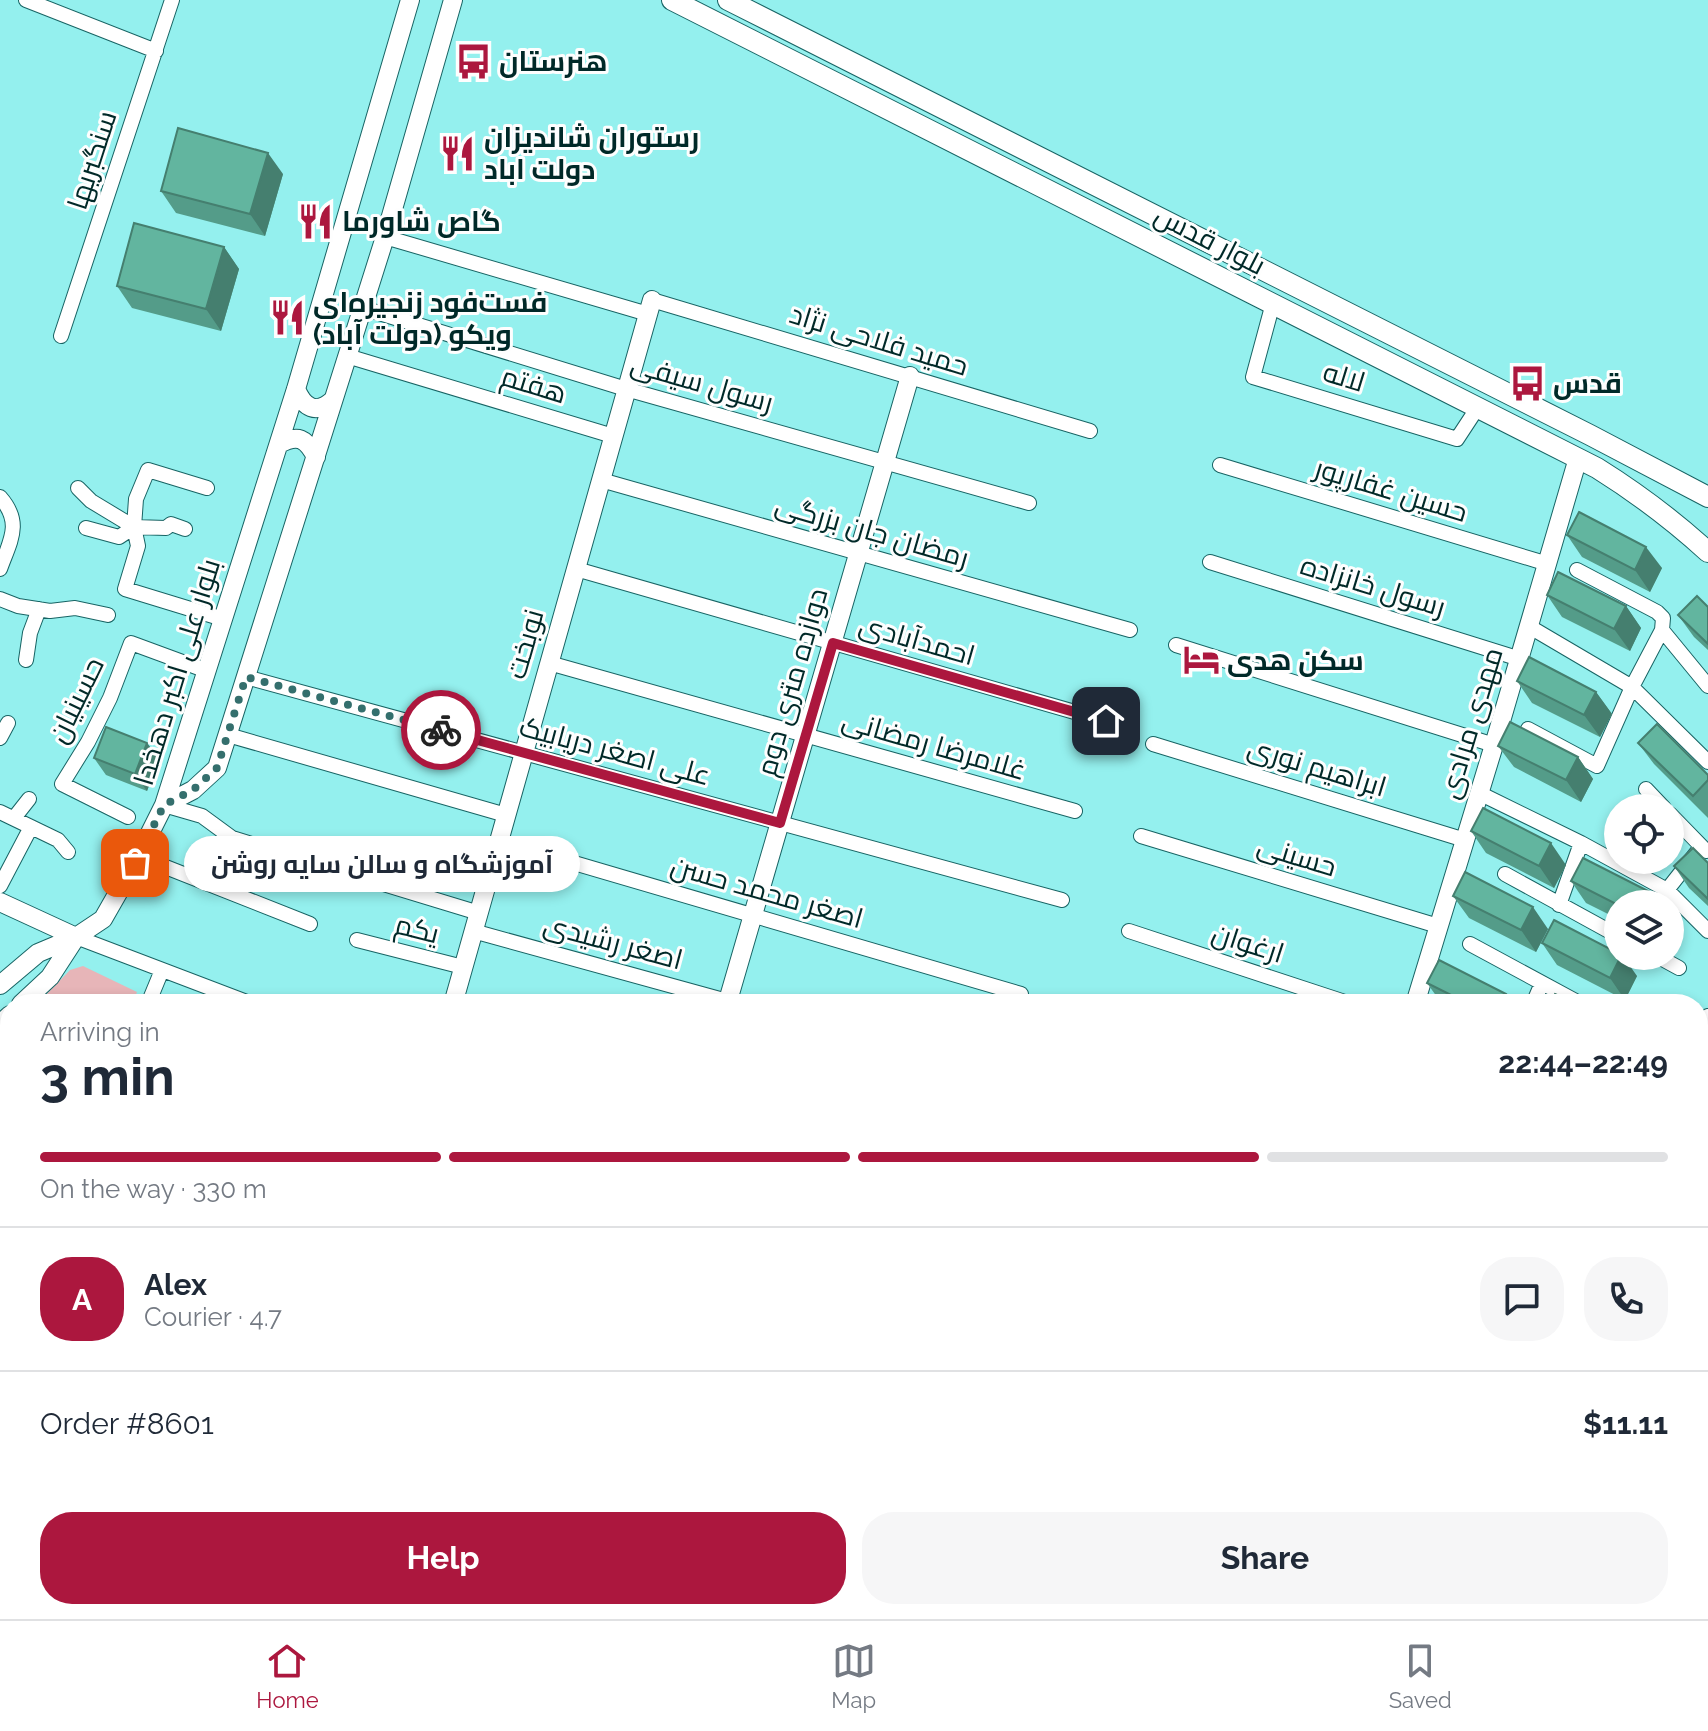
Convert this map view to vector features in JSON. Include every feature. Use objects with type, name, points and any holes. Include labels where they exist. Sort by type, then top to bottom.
[{"type":"main road","name":"بلوار قدس","points":[[672,0],[1597,468],[1642,497],[1708,552]]},
{"type":"main road","name":"بلوار قدس","points":[[728,0],[1708,497]]},
{"type":"street","points":[[26,0],[156,51]]},
{"type":"street","name":"سنگبریها","points":[[61,336],[172,0]]},
{"type":"street","name":"بلوار علی اکبر دهخدا","points":[[164,805],[296,389],[410,0]]},
{"type":"street","name":"بلوار علی اکبر دهخدا","points":[[164,805],[193,790],[217,768],[385,237],[453,0]]},
{"type":"street","name":"حمید فلاحی نژاد","points":[[385,237],[910,376],[1090,431]]},
{"type":"street","name":"لاله","points":[[1273,303],[1253,377],[1457,439],[1478,407]]},
{"type":"street","name":"نوبخت","points":[[456,994],[650,307]]},
{"type":"street","name":"رسول سیفی","points":[[363,308],[626,389],[1029,503]]},
{"type":"street","name":"هفتم","points":[[347,356],[613,436]]},
{"type":"street","name":"دوازده متری دوم","points":[[733,994],[753,915],[910,376]]},
{"type":"street","points":[[296,389],[301,401],[312,408],[325,408],[333,400]]},
{"type":"street","points":[[279,444],[290,438],[301,439],[316,457]]},
{"type":"street","name":"مهدی مرادی","points":[[1418,994],[1578,458]]},
{"type":"street","name":"حسین غفارپور","points":[[1220,465],[1548,564]]},
{"type":"street","points":[[207,488],[148,470],[136,499],[134,527],[138,546],[125,589],[223,619]]},
{"type":"street","name":"رمضان جان بزرگی","points":[[601,480],[1130,630]]},
{"type":"street","points":[[78,488],[91,501],[134,527],[166,528],[171,524],[185,529]]},
{"type":"street","points":[[0,497],[11,509],[14,529],[0,569]]},
{"type":"street","points":[[86,528],[119,537],[134,527]]},
{"type":"street","name":"رسول خانزاده","points":[[1210,562],[1520,659]]},
{"type":"street","name":"احمدآبادی","points":[[576,569],[1106,721]]},
{"type":"street","points":[[1528,729],[1597,766],[1632,687],[1662,630],[1663,618],[1657,612],[1577,570]]},
{"type":"street","points":[[0,599],[18,606],[50,611],[75,608],[108,615]]},
{"type":"street","points":[[26,660],[30,633],[39,609]]},
{"type":"street","points":[[1530,627],[1632,687],[1708,762]]},
{"type":"street","points":[[1662,630],[1708,686]]},
{"type":"street","name":"حسینیان","points":[[128,817],[62,784],[110,698],[131,643],[207,671]]},
{"type":"street","points":[[1176,645],[1494,745]]},
{"type":"street","name":"غلامرضا رمضانی","points":[[549,663],[1075,811]]},
{"type":"street","name":"علی اصغر دریابیک","points":[[246,677],[1062,900]]},
{"type":"street","points":[[0,738],[8,723]]},
{"type":"street","points":[[228,735],[506,815]]},
{"type":"street","name":"ابراهیم نوری","points":[[1153,744],[1465,840]]},
{"type":"street","points":[[1646,789],[1651,794]]},
{"type":"street","points":[[1479,793],[1667,890],[1705,850],[1684,828]]},
{"type":"street","points":[[29,799],[7,815],[58,840],[68,852]]},
{"type":"street","points":[[0,985],[38,953],[76,937],[103,919],[164,805]]},
{"type":"street","name":"اصغر رشیدی","points":[[164,805],[202,816],[232,838],[476,922],[703,994]]},
{"type":"street","points":[[0,886],[31,827]]},
{"type":"street","name":"حسینی","points":[[1141,836],[1438,926]]},
{"type":"street","name":"اصغر محمد حسن","points":[[499,841],[1021,994]]},
{"type":"street","points":[[1559,905],[1581,843]]},
{"type":"street","points":[[135,863],[158,864],[310,924]]},
{"type":"street","points":[[1505,874],[1604,929]]},
{"type":"street","points":[[0,902],[76,937],[226,994]]},
{"type":"street","points":[[1684,907],[1708,931]]},
{"type":"street","name":"ارغوان","points":[[1129,931],[1321,994]]},
{"type":"street","points":[[32,994],[50,977],[76,937]]},
{"type":"street","name":"یکم","points":[[357,940],[463,967]]},
{"type":"street","points":[[1470,944],[1562,994]]},
{"type":"street","points":[[152,994],[162,970]]},
{"type":"street","points":[[1537,994],[1542,983]]},
{"type":"shaded area","points":[[83,966],[137,992],[47,994],[70,970]]},
{"type":"building","points":[[178,128],[268,153],[250,214],[161,191]]},
{"type":"building","points":[[134,223],[224,247],[206,309],[117,286]]},
{"type":"building","points":[[1579,512],[1646,547],[1635,570],[1567,535]]},
{"type":"building","points":[[1558,572],[1626,606],[1614,629],[1547,595]]},
{"type":"building","points":[[1697,596],[1708,607],[1708,644],[1678,615]]},
{"type":"building","points":[[1529,657],[1596,692],[1584,715],[1517,681]]},
{"type":"building","points":[[1510,722],[1578,757],[1566,780],[1498,746]]},
{"type":"building","points":[[1657,724],[1708,775],[1708,780],[1693,796],[1638,743]]},
{"type":"building","points":[[106,727],[147,743],[135,774],[94,758]]},
{"type":"building","points":[[1483,808],[1551,843],[1539,866],[1471,831]]},
{"type":"building","points":[[1693,848],[1708,863],[1708,899],[1682,874],[1684,857]]},
{"type":"building","points":[[1583,858],[1604,869],[1604,874],[1615,874],[1646,890],[1604,890],[1604,898],[1571,881]]},
{"type":"building","points":[[1465,872],[1533,907],[1521,930],[1453,896]]},
{"type":"building","points":[[1554,920],[1604,946],[1604,970],[1614,970],[1610,978],[1542,943]]},
{"type":"building","points":[[1439,960],[1506,994],[1449,994],[1427,983]]},
{"type":"way so far","points":[[135,863],[164,805],[193,790],[217,768],[246,677],[441,730]]},
{"type":"place","name":"هنرستان","points":[[473,61]]},
{"type":"place","name":"رستوران شاندیزان دولت اباد","points":[[458,153]]},
{"type":"place","name":"گاص شاورما","points":[[316,221]]},
{"type":"place","name":"فست‌فود زنجیره‌ای ویکو (دولت آباد)","points":[[287,318]]},
{"type":"place","name":"قدس","points":[[1527,383]]},
{"type":"place","name":"سكن هدى","points":[[1201,660]]},
{"type":"place","name":"آموزشگاه و سالن سایه روشن","points":[[135,863]]},
{"type":"route","points":[[441,730],[780,823],[833,643],[1106,721]]}]
